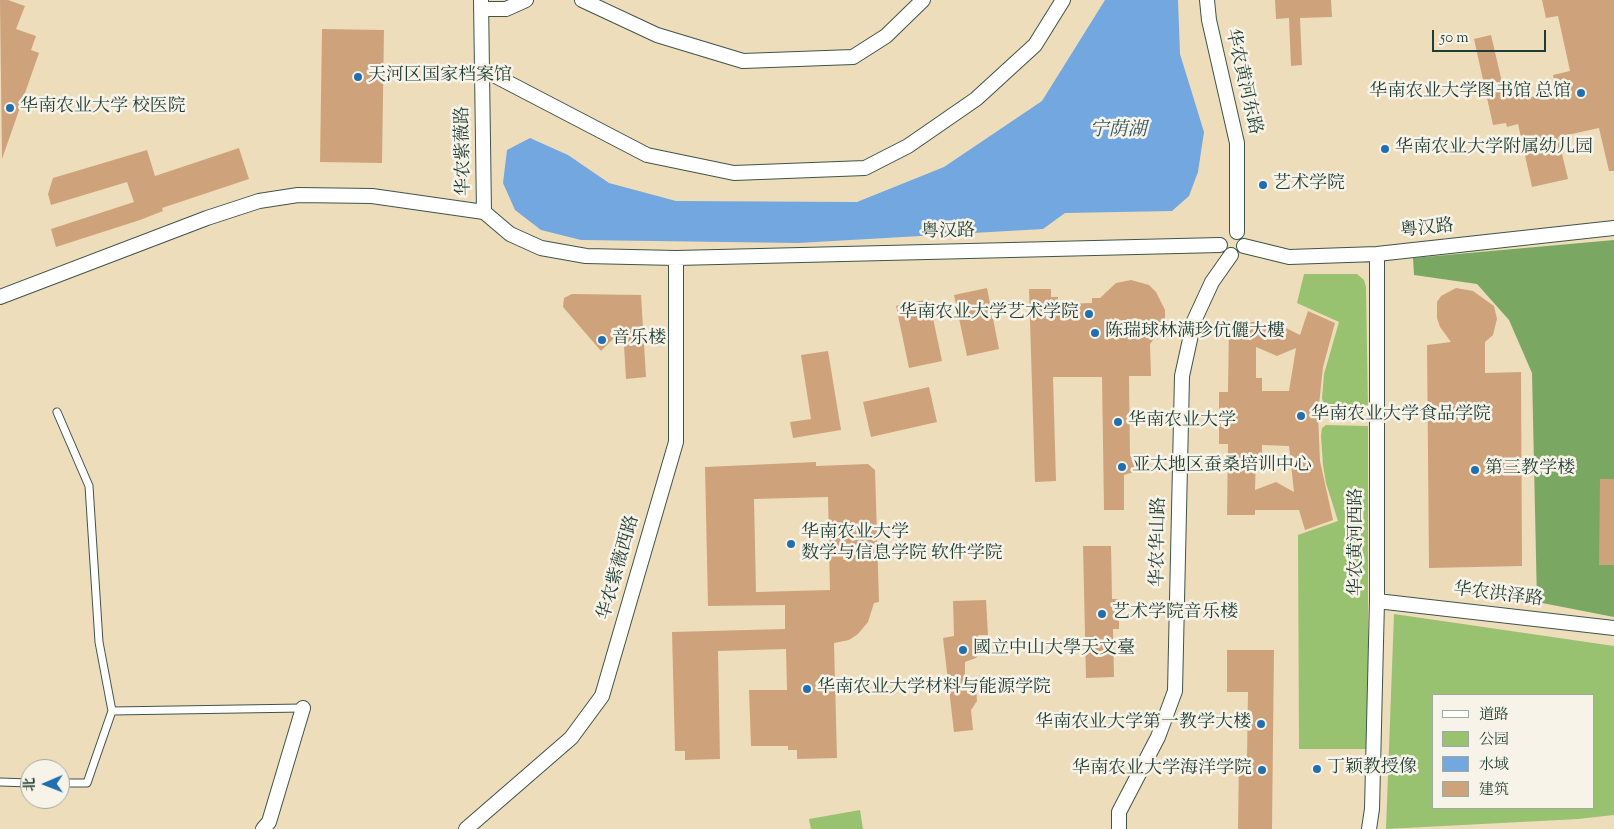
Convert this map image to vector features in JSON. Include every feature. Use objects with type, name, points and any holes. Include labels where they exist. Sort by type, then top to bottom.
[{"type":"street","points":[[481,4],[506,9],[526,0]]},
{"type":"street","points":[[582,0],[657,36],[744,61],[853,57],[886,36],[923,0]]},
{"type":"street","points":[[482,69],[647,155],[734,173],[865,168],[908,146],[976,99],[1035,45],[1063,0]]},
{"type":"street","name":"华农黄河东路","points":[[1207,0],[1209,20],[1237,143],[1237,232]]},
{"type":"street","name":"华农紫薇路","points":[[481,4],[484,212]]},
{"type":"street","points":[[0,297],[207,218],[259,201],[298,194],[372,196],[484,212]]},
{"type":"street","name":"粤汉路","points":[[484,212],[510,234],[541,248],[586,256],[676,258],[1220,245]]},
{"type":"street","name":"粤汉路","points":[[1244,246],[1289,257],[1377,254],[1614,228]]},
{"type":"street","points":[[1226,232],[1237,232],[1243,238],[1244,246],[1239,253],[1231,255],[1223,252],[1220,245],[1221,238],[1226,232]]},
{"type":"street","name":"华农黄河西路","points":[[1369,829],[1372,808],[1377,601],[1377,254]]},
{"type":"street","name":"华农华山路","points":[[1119,829],[1119,812],[1158,736],[1175,691],[1182,376],[1194,321],[1212,282],[1231,255]]},
{"type":"street","name":"华农紫薇西路","points":[[466,829],[571,738],[602,696],[676,442],[676,258]]},
{"type":"street","name":"华农洪泽路","points":[[1377,601],[1614,628]]},
{"type":"street","points":[[263,829],[269,822],[303,708]]},
{"type":"lane","points":[[57,412],[89,486],[99,642],[112,711],[87,783],[70,783]]},
{"type":"lane","points":[[112,711],[303,708]]},
{"type":"lane","points":[[0,782],[20,782]]},
{"type":"green space","points":[[1614,240],[1614,617],[1537,602],[1532,373],[1509,320],[1477,284],[1414,275],[1413,258]]},
{"type":"green space","points":[[1304,274],[1357,274],[1364,280],[1366,287],[1368,409],[1324,409],[1322,398],[1324,374],[1339,322],[1297,303]]},
{"type":"green space","points":[[1326,425],[1368,426],[1368,749],[1299,749],[1298,535],[1338,521],[1326,483],[1323,465],[1321,436],[1322,428]]},
{"type":"green space","points":[[1394,614],[1614,646],[1614,815],[1578,819],[1386,829]]},
{"type":"green space","points":[[860,810],[863,829],[811,829],[809,819]]},
{"type":"water","name":"宁荫湖","points":[[1105,0],[1178,0],[1180,54],[1204,132],[1198,172],[1189,196],[1172,211],[1065,213],[1043,229],[798,243],[581,240],[541,230],[515,210],[503,183],[507,150],[530,138],[568,155],[609,183],[676,201],[857,202],[944,167],[1042,101]]},
{"type":"building","name":"华南农业大学 校医院","points":[[0,0],[8,0],[25,6],[16,29],[36,36],[31,50],[39,53],[2,159]]},
{"type":"building","points":[[1275,0],[1331,0],[1332,17],[1300,18],[1302,65],[1291,66],[1289,18],[1276,19]]},
{"type":"building","name":"华南农业大学图书馆 总馆","points":[[1542,0],[1614,0],[1614,171],[1609,171],[1599,128],[1558,137],[1568,179],[1532,187],[1518,124],[1507,127],[1506,123],[1493,125],[1474,39],[1491,35],[1505,95],[1529,90],[1530,97],[1557,91],[1553,75],[1570,71],[1558,16],[1546,18]]},
{"type":"building","points":[[322,29],[384,30],[382,163],[320,162]]},
{"type":"building","points":[[239,148],[249,179],[162,208],[163,211],[140,220],[56,247],[51,229],[134,202],[127,182],[51,205],[48,194],[53,178],[147,150],[155,176]]},
{"type":"building","name":"陈瑞球林满珍伉儷大樓","points":[[1131,280],[1149,285],[1156,292],[1165,310],[1165,319],[1162,329],[1150,344],[1151,376],[1129,376],[1130,456],[1138,462],[1134,472],[1124,475],[1124,510],[1104,510],[1102,377],[1053,377],[1056,481],[1035,482],[1029,289],[1051,289],[1051,297],[1058,297],[1058,304],[1092,303],[1092,298],[1100,298],[1116,283]]},
{"type":"building","points":[[987,288],[999,349],[967,356],[954,295]]},
{"type":"building","name":"第三教学楼","points":[[1456,288],[1473,291],[1494,306],[1497,319],[1493,335],[1485,342],[1485,373],[1521,372],[1522,566],[1429,568],[1427,345],[1451,342],[1440,327],[1437,318],[1437,302],[1441,296]]},
{"type":"building","name":"音乐楼","points":[[572,294],[641,295],[646,377],[626,379],[623,329],[601,351],[563,307],[564,298]]},
{"type":"building","points":[[929,299],[942,361],[909,368],[896,306]]},
{"type":"building","points":[[1308,311],[1335,323],[1323,367],[1318,414],[1320,461],[1333,520],[1305,530],[1299,510],[1255,510],[1255,515],[1227,515],[1228,444],[1219,444],[1219,392],[1228,392],[1229,322],[1256,322],[1256,331],[1274,326],[1282,326],[1300,335]],"holes":[[[1256,347],[1277,356],[1296,348],[1289,391],[1262,391],[1262,378],[1256,378]],[[1262,445],[1289,446],[1294,492],[1276,482],[1255,490],[1256,456],[1262,456]]]},
{"type":"building","points":[[828,351],[841,430],[793,438],[790,422],[811,419],[801,355]]},
{"type":"building","points":[[929,387],[937,422],[871,437],[863,402]]},
{"type":"building","points":[[816,462],[816,466],[868,464],[875,470],[879,602],[874,603],[868,622],[858,634],[849,640],[834,643],[837,758],[797,759],[797,750],[788,750],[788,746],[751,746],[749,690],[787,690],[786,649],[718,651],[720,759],[685,760],[685,751],[675,751],[672,632],[785,629],[785,605],[708,606],[705,467]],"holes":[[[828,497],[830,590],[756,592],[754,499]]]},
{"type":"building","points":[[1600,479],[1614,479],[1614,565],[1599,565]]},
{"type":"building","name":"艺术学院音乐楼","points":[[1083,546],[1111,546],[1112,599],[1119,599],[1119,629],[1113,629],[1114,677],[1086,678]]},
{"type":"building","points":[[986,600],[988,635],[978,635],[982,648],[976,658],[965,662],[965,676],[976,687],[977,701],[971,710],[973,730],[954,732],[943,638],[954,636],[953,601]]},
{"type":"building","name":"华南农业大学第一教学大楼","points":[[1227,650],[1274,650],[1272,829],[1238,829],[1239,757],[1247,757],[1248,692],[1227,692]]},
{"type":"place","name":"天河区国家档案馆","points":[[358,77]]},
{"type":"place","name":"华南农业大学图书馆 总馆","points":[[1581,93]]},
{"type":"place","name":"华南农业大学 校医院","points":[[10,108]]},
{"type":"place","name":"华南农业大学附属幼儿园","points":[[1385,149]]},
{"type":"place","name":"艺术学院","points":[[1263,185]]},
{"type":"place","name":"华南农业大学艺术学院","points":[[1089,314]]},
{"type":"place","name":"陈瑞球林满珍伉儷大樓","points":[[1095,333]]},
{"type":"place","name":"音乐楼","points":[[602,340]]},
{"type":"place","name":"华南农业大学食品学院","points":[[1301,416]]},
{"type":"place","name":"华南农业大学","points":[[1118,422]]},
{"type":"place","name":"亚太地区蚕桑培训中心","points":[[1122,467]]},
{"type":"place","name":"第三教学楼","points":[[1475,470]]},
{"type":"place","name":"华南农业大学 数学与信息学院 软件学院","points":[[791,544]]},
{"type":"place","name":"艺术学院音乐楼","points":[[1102,614]]},
{"type":"place","name":"國立中山大學天文臺","points":[[963,650]]},
{"type":"place","name":"华南农业大学材料与能源学院","points":[[807,689]]},
{"type":"place","name":"华南农业大学第一教学大楼","points":[[1261,724]]},
{"type":"place","name":"丁颖教授像","points":[[1317,769]]},
{"type":"place","name":"华南农业大学海洋学院","points":[[1262,770]]}]
